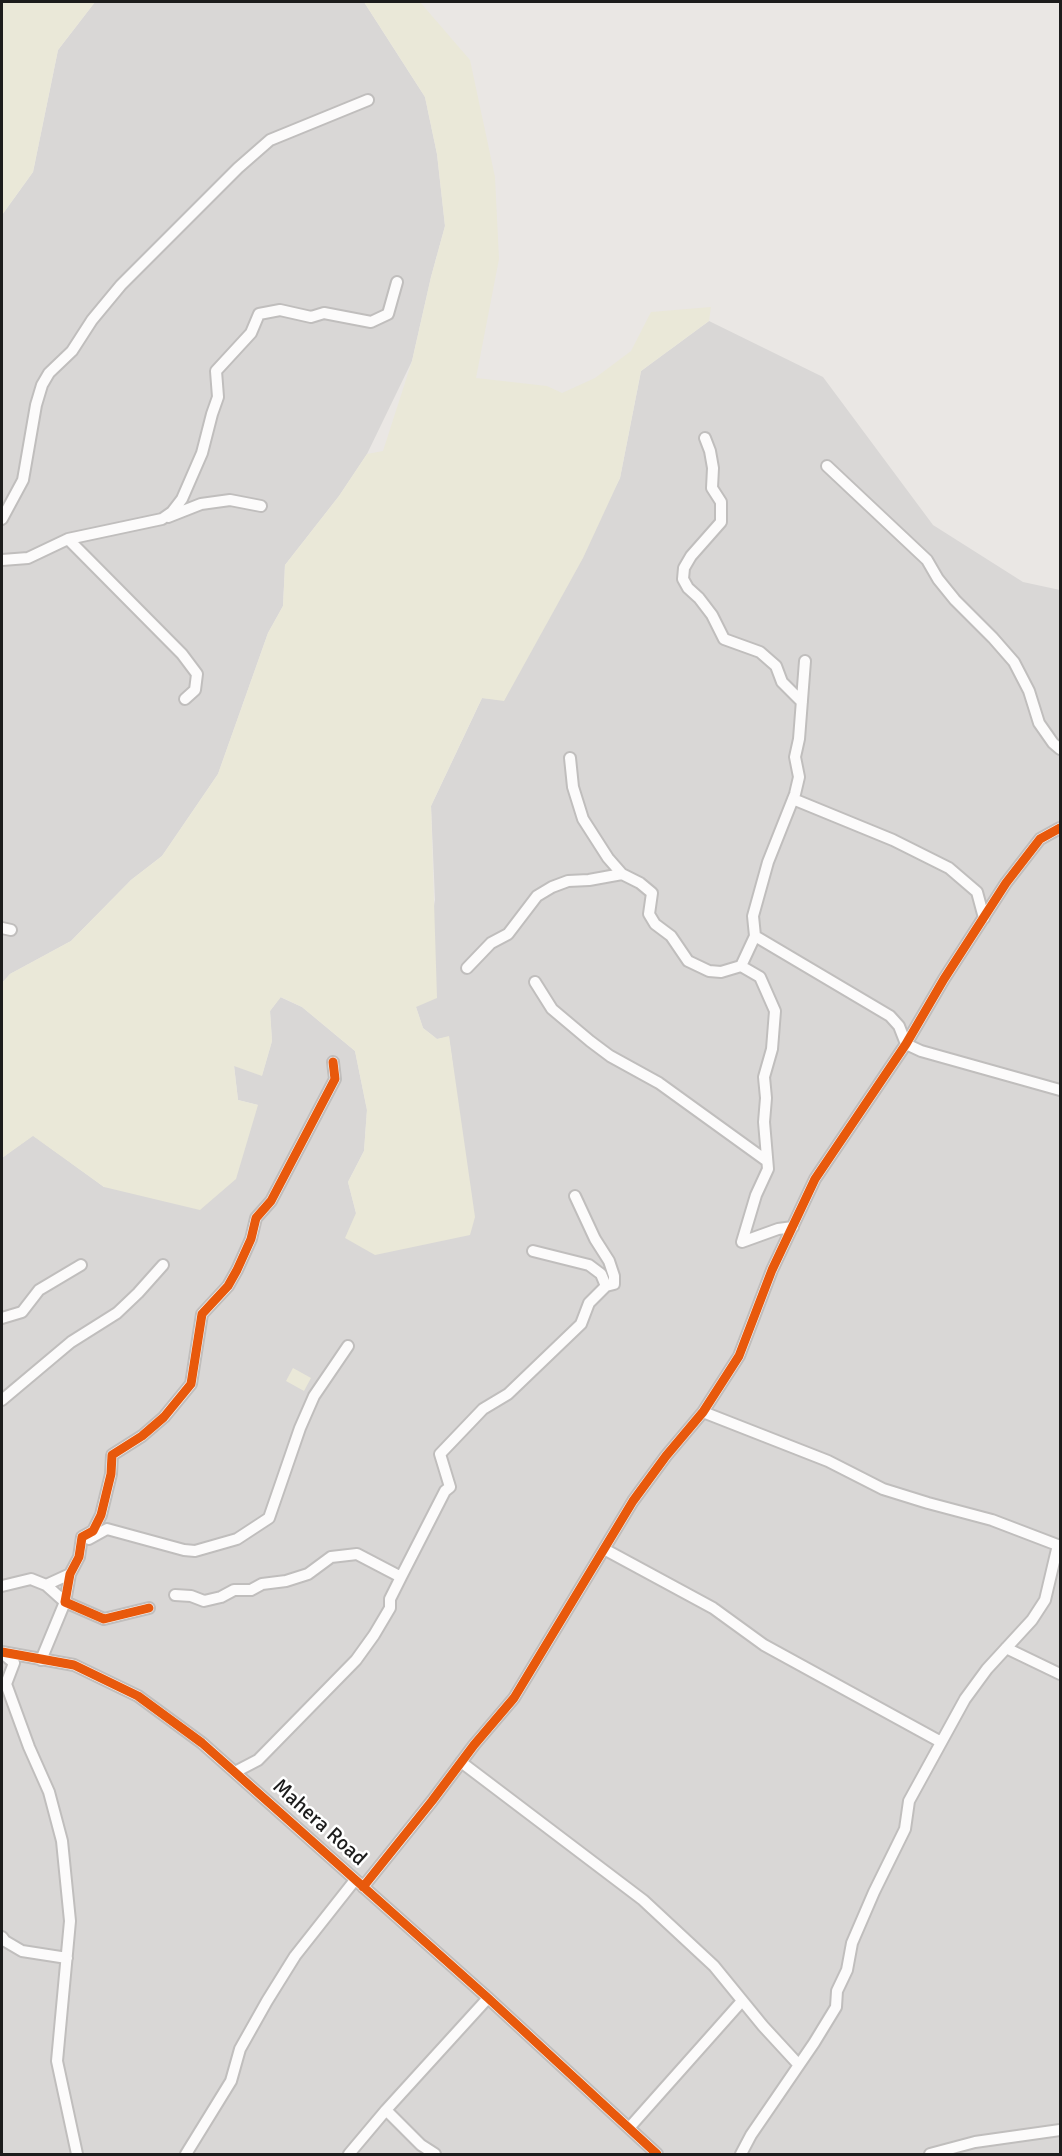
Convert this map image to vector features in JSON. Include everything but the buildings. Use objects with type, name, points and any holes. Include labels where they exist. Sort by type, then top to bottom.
[{"type":"street","points":[[2,519],[23,480],[36,405],[42,385],[49,373],[72,351],[92,320],[121,285],[238,168],[270,140],[368,100]]},
{"type":"street","points":[[162,519],[172,512],[182,499],[202,453],[218,398],[216,371],[251,333],[259,314],[280,310],[311,317],[324,313],[371,322],[388,314],[398,282]]},
{"type":"street","points":[[705,438],[713,468],[712,488],[721,502],[721,522],[691,556],[684,568],[683,579],[712,615],[724,639],[760,652],[776,666],[782,682],[802,702]]},
{"type":"street","points":[[827,466],[927,560],[938,579],[955,600],[1014,662],[1029,691],[1040,723],[1053,743],[1060,749]]},
{"type":"street","points":[[2,560],[28,558],[68,539],[162,519],[201,504],[230,500],[261,506]]},
{"type":"street","points":[[68,539],[182,654],[197,675],[195,690],[185,699]]},
{"type":"street","points":[[741,966],[755,936],[753,916],[768,862],[793,799],[799,777],[795,757],[799,739],[805,661]]},
{"type":"street","points":[[570,758],[573,787],[583,819],[608,858],[622,874],[640,883],[652,893],[649,914],[655,924],[672,936],[688,961],[709,971],[721,972],[741,966],[760,977],[775,1011],[772,1049],[764,1077],[766,1098],[764,1122],[768,1169],[756,1195],[742,1242],[778,1229],[793,1227]]},
{"type":"street","points":[[793,799],[893,840],[949,868],[977,892],[984,918]]},
{"type":"street","points":[[186,2154],[231,2081],[240,2049],[295,1956],[514,1698],[633,1501],[666,1456],[703,1412],[739,1356],[772,1270],[815,1179],[906,1044],[944,979],[1006,883],[1040,839],[1060,828]]},
{"type":"street","points":[[467,968],[491,943],[508,934],[537,896],[568,881],[622,874]]},
{"type":"street","points":[[755,936],[890,1016],[899,1026],[906,1044],[921,1051],[1060,1090]]},
{"type":"street","points":[[535,982],[552,1009],[576,1031],[610,1056],[659,1083],[767,1161]]},
{"type":"street","points":[[79,1557],[82,1537],[93,1531],[101,1515],[111,1473],[112,1455],[142,1436],[164,1417],[191,1384],[202,1314],[228,1286],[237,1270],[251,1239],[256,1218],[271,1201],[335,1079],[333,1062]]},
{"type":"street","points":[[235,1772],[258,1761],[356,1660],[374,1635],[390,1608],[390,1599],[401,1577],[450,1487],[448,1474],[440,1454],[483,1409],[508,1394],[581,1324],[589,1303],[606,1286],[614,1284],[609,1261],[595,1239],[575,1196]]},
{"type":"street","points":[[533,1251],[589,1265],[601,1274],[606,1286]]},
{"type":"street","points":[[2,1318],[22,1312],[39,1290],[81,1265]]},
{"type":"street","points":[[2,1400],[63,1347],[117,1313],[163,1265]]},
{"type":"street","points":[[41,1660],[65,1602],[70,1574],[87,1540],[107,1529],[195,1551],[237,1539],[269,1518],[300,1428],[314,1396],[348,1346]]},
{"type":"street","points":[[703,1412],[828,1461],[883,1489],[992,1520],[1059,1546],[1045,1600],[1032,1620],[987,1669],[965,1699],[909,1801],[905,1829],[852,1943],[847,1970],[837,1991],[836,2007],[751,2135],[741,2154]]},
{"type":"street","points":[[604,1549],[712,1608],[764,1645],[941,1742]]},
{"type":"street","points":[[175,1595],[204,1601],[221,1597],[234,1590],[250,1590],[262,1584],[286,1581],[309,1574],[331,1557],[357,1554],[401,1577]]},
{"type":"street","points":[[46,1585],[70,1574]]},
{"type":"street","points":[[2,1586],[31,1579],[46,1585],[65,1602],[104,1619],[149,1608]]},
{"type":"street","points":[[1006,1648],[1060,1674]]},
{"type":"street","points":[[2,1652],[14,1663],[6,1684],[29,1747],[49,1792],[62,1841],[70,1921],[57,2061],[77,2154]]},
{"type":"street","name":"Mahera Road","points":[[2,1652],[74,1665],[138,1696],[202,1743],[488,1998],[657,2154]]},
{"type":"street","points":[[461,1762],[643,1900],[714,1966],[798,2064]]},
{"type":"street","points":[[2,1937],[22,1950],[67,1958]]},
{"type":"street","points":[[349,2154],[488,1998]]},
{"type":"street","points":[[629,2128],[742,2001]]},
{"type":"street","points":[[386,2110],[421,2145],[435,2154]]},
{"type":"street","points":[[930,2154],[975,2142],[1060,2130]]},
{"type":"shaded area","points":[[2,2],[95,2],[58,50],[33,172],[2,215]]},
{"type":"shaded area","points":[[95,2],[364,2],[425,97],[437,154],[445,226],[412,361],[367,454],[339,496],[285,565],[283,606],[268,633],[218,774],[162,856],[131,880],[71,941],[10,974],[2,983],[2,215],[33,172],[58,50]]},
{"type":"shaded area","points":[[364,2],[420,2],[470,60],[495,177],[499,259],[476,378],[547,386],[562,393],[595,378],[631,351],[651,312],[711,307],[709,321],[641,371],[620,478],[583,558],[504,701],[482,698],[431,806],[437,998],[416,1007],[423,1028],[437,1039],[449,1036],[475,1217],[470,1235],[375,1255],[345,1238],[356,1213],[348,1182],[364,1151],[367,1110],[355,1051],[302,1007],[281,997],[270,1011],[272,1041],[262,1076],[234,1066],[238,1100],[258,1105],[236,1179],[200,1210],[104,1187],[33,1136],[2,1158],[2,983],[10,974],[71,941],[131,880],[162,856],[218,774],[268,633],[283,606],[285,565],[339,496],[367,454],[383,451],[412,361],[445,226],[437,154],[425,97]]},
{"type":"shaded area","points":[[709,321],[823,377],[933,525],[1023,582],[1060,590],[1060,2154],[2,2154],[2,1158],[33,1135],[104,1187],[258,1105],[238,1100],[234,1065],[262,1075],[272,1041],[270,1011],[280,997],[302,1007],[355,1051],[367,1110],[364,1151],[348,1182],[356,1213],[458,1106],[449,1037],[437,1039],[423,1028],[416,1007],[435,900],[431,806],[482,698],[504,700],[620,478],[641,371]]},
{"type":"shaded area","points":[[293,1368],[311,1378],[304,1391],[286,1381]]},
{"type":"cycle path","points":[[363,1887],[474,1745],[514,1698],[633,1501],[666,1456],[703,1412],[739,1356],[772,1270],[815,1179],[906,1044],[944,979],[1006,883],[1040,839],[1060,828]]},
{"type":"cycle path","points":[[149,1608],[104,1619],[65,1602],[70,1574],[79,1557],[82,1537],[93,1531],[101,1515],[111,1474],[112,1455],[142,1436],[164,1417],[191,1384],[202,1314],[228,1286],[237,1270],[251,1239],[256,1218],[271,1201],[335,1079],[333,1062]]},
{"type":"cycle path","points":[[2,1652],[74,1665],[138,1696],[202,1743],[488,1998],[657,2154]]}]
